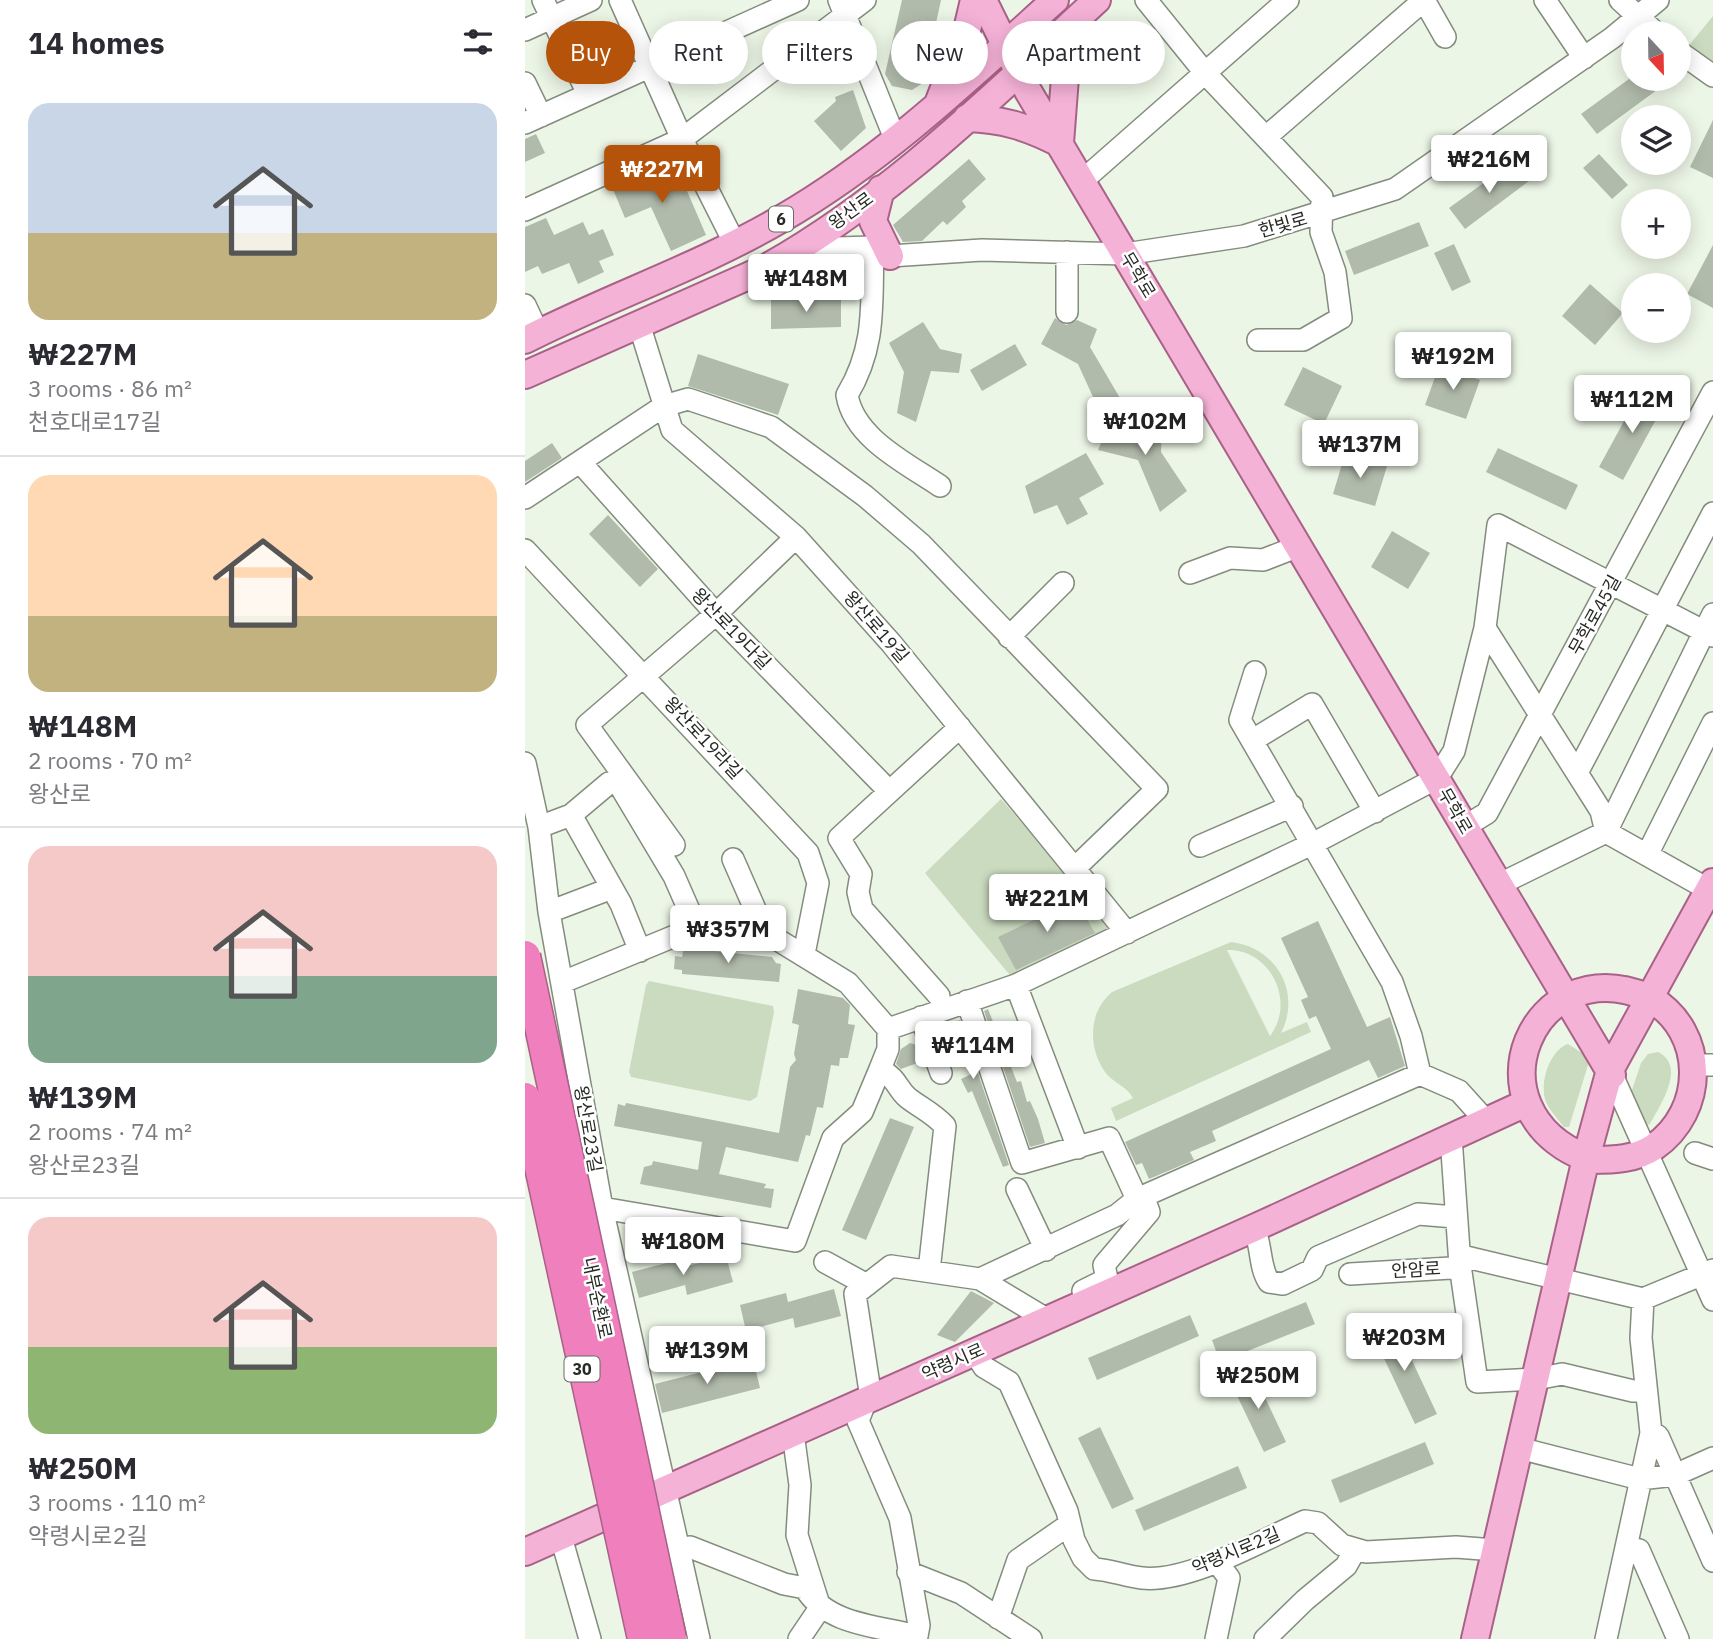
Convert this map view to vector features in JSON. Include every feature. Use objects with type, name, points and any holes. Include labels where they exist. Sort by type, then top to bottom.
[{"type":"highway","name":"내부순환로","points":[[525,956],[671,1639]]},
{"type":"highway","name":"내부순환로","points":[[525,1098],[643,1639]]},
{"type":"main road","points":[[936,107],[967,30],[974,0]]},
{"type":"main road","name":"무학로","points":[[983,0],[1002,42]]},
{"type":"main road","name":"왕산로","points":[[1032,21],[1055,0]]},
{"type":"main road","points":[[967,118],[1005,121],[1029,127],[1060,144],[1067,51],[1090,7]]},
{"type":"main road","name":"왕산로","points":[[1074,21],[1090,7]]},
{"type":"main road","name":"왕산로","points":[[532,336],[735,244],[783,218],[896,141],[1002,48]]},
{"type":"main road","name":"왕산로","points":[[525,375],[762,270],[799,249],[881,189],[1005,84]]},
{"type":"main road","name":"무학로","points":[[1025,84],[1611,1073]]},
{"type":"main road","points":[[881,189],[873,221],[881,251]]},
{"type":"main road","points":[[1475,1639],[1535,1379],[1611,1073],[1652,990],[1712,888]]},
{"type":"main road","points":[[1596,988],[1652,990],[1679,1023],[1704,1065],[1691,1099],[1672,1131],[1646,1151],[1627,1158],[1587,1165],[1548,1137],[1534,1121],[1526,1103],[1521,1072],[1524,1049],[1540,1019],[1566,997],[1596,988]]},
{"type":"main road","name":"약령시로","points":[[564,1536],[975,1353],[1042,1317],[1254,1228],[1526,1103]]},
{"type":"main road","points":[[525,1552],[564,1536]]},
{"type":"street","points":[[525,30],[548,9],[591,0]]},
{"type":"street","points":[[620,0],[649,61]]},
{"type":"street","points":[[748,22],[798,0]]},
{"type":"street","points":[[525,210],[682,139],[843,7],[865,0]]},
{"type":"street","points":[[1146,0],[1206,74],[1322,197],[1321,232],[1335,272],[1341,318],[1303,340],[1258,340]]},
{"type":"street","points":[[1082,181],[1288,0]]},
{"type":"street","points":[[1266,137],[1424,0],[1445,37]]},
{"type":"street","points":[[1545,0],[1584,58]]},
{"type":"street","points":[[1620,0],[1642,21]]},
{"type":"street","name":"한빛로","points":[[799,249],[1125,254],[1244,236],[1395,189],[1584,58],[1658,0]]},
{"type":"street","points":[[843,7],[896,141]]},
{"type":"street","points":[[548,9],[588,94]]},
{"type":"street","points":[[1691,60],[1713,76]]},
{"type":"street","points":[[525,82],[533,120],[649,66]]},
{"type":"street","points":[[659,84],[682,139],[735,244]]},
{"type":"street","points":[[881,251],[870,346],[861,373],[847,395],[850,413],[888,450],[940,486]]},
{"type":"street","points":[[1067,252],[1067,312]]},
{"type":"street","points":[[525,305],[532,336]]},
{"type":"street","name":"왕산로19길","points":[[639,324],[672,430],[796,537],[891,643],[1127,933]]},
{"type":"street","name":"무학로45길","points":[[1464,827],[1487,813],[1713,392]]},
{"type":"street","points":[[525,498],[664,406],[688,399],[771,427],[865,496],[921,544],[1157,789],[1075,868]]},
{"type":"street","name":"왕산로19다길","points":[[580,463],[716,614],[888,790]]},
{"type":"street","points":[[1577,773],[1713,513]]},
{"type":"street","points":[[888,1029],[1016,985],[1314,843],[1437,778],[1454,751],[1485,628],[1498,525],[1663,610],[1710,627],[1605,832],[1500,884]]},
{"type":"street","points":[[674,845],[587,725],[716,614],[796,537]]},
{"type":"street","points":[[1190,573],[1230,558],[1263,560],[1299,546]]},
{"type":"street","name":"왕산로19라길","points":[[525,550],[808,853],[818,883],[804,954]]},
{"type":"street","points":[[1009,637],[1062,583]]},
{"type":"street","points":[[1485,628],[1601,811],[1605,832]]},
{"type":"street","points":[[1255,672],[1240,720],[1314,843],[1392,982],[1411,1036],[1420,1074]]},
{"type":"street","points":[[1253,740],[1312,704],[1375,812]]},
{"type":"street","points":[[1647,855],[1713,723]]},
{"type":"street","points":[[939,996],[862,909],[858,892],[861,874],[839,838],[888,790],[960,727]]},
{"type":"street","name":"왕산로23길","points":[[525,762],[539,827],[549,912],[602,1208],[659,1495],[677,1550],[699,1639]]},
{"type":"street","points":[[539,827],[571,815],[608,783],[619,784],[674,876],[699,933]]},
{"type":"street","points":[[1200,846],[1291,806]]},
{"type":"street","points":[[571,815],[612,888],[640,951]]},
{"type":"street","points":[[1605,832],[1712,888]]},
{"type":"street","points":[[733,859],[765,932]]},
{"type":"street","points":[[549,912],[612,888]]},
{"type":"street","points":[[563,982],[682,933],[765,932],[848,983],[888,1029],[888,1049],[862,1112],[833,1138],[795,1241],[602,1208]]},
{"type":"street","points":[[1016,985],[1078,1147]]},
{"type":"street","points":[[967,1001],[1023,1163],[1108,1138],[1140,1197]]},
{"type":"street","points":[[921,1017],[941,1073]]},
{"type":"street","points":[[880,1069],[895,1077],[905,1096],[933,1112],[945,1126],[929,1271]]},
{"type":"street","points":[[1611,1073],[1646,1151],[1707,1273],[1713,1300]]},
{"type":"street","points":[[981,1279],[1117,1215],[1140,1197],[1420,1074],[1459,1091],[1486,1121]]},
{"type":"street","points":[[1451,1137],[1460,1265],[1477,1382],[1535,1379],[1562,1374],[1633,1391],[1646,1391]]},
{"type":"street","points":[[1017,1189],[1045,1250]]},
{"type":"street","name":"약령시로","points":[[1042,1317],[1107,1279],[1104,1265],[1149,1212],[1140,1197]]},
{"type":"street","points":[[1254,1228],[1260,1242],[1263,1273],[1269,1282],[1283,1284],[1312,1270],[1318,1257],[1417,1214],[1455,1217]]},
{"type":"street","name":"안암로","points":[[1350,1274],[1460,1265],[1466,1257],[1643,1299]]},
{"type":"street","points":[[825,1262],[867,1285]]},
{"type":"street","points":[[924,1637],[908,1572],[900,1518],[858,1421],[869,1399],[855,1294],[891,1266],[981,1279],[1042,1317]]},
{"type":"street","points":[[1606,1639],[1651,1433],[1641,1338],[1643,1299],[1707,1273]]},
{"type":"street","name":"약령시로2길","points":[[975,1353],[984,1367],[1009,1382],[1083,1558],[1094,1569],[1117,1570],[1142,1578],[1193,1571],[1305,1521],[1318,1523],[1342,1545],[1355,1550]]},
{"type":"street","points":[[793,1433],[800,1485],[797,1535],[820,1608],[803,1638]]},
{"type":"street","points":[[1651,1433],[1658,1436],[1713,1561]]},
{"type":"street","points":[[1520,1448],[1640,1479],[1654,1480],[1675,1475],[1713,1458]]},
{"type":"street","points":[[998,1618],[1018,1560],[1070,1524]]},
{"type":"street","points":[[564,1536],[590,1639]]},
{"type":"street","points":[[677,1550],[689,1547],[784,1584],[806,1588],[820,1608],[830,1614],[924,1637]]},
{"type":"street","points":[[1265,1639],[1305,1600],[1346,1566],[1355,1550],[1366,1552],[1455,1547],[1495,1550]]},
{"type":"street","points":[[1626,1547],[1639,1550],[1678,1639]]},
{"type":"street","points":[[1216,1639],[1229,1578],[1217,1562]]},
{"type":"street","points":[[908,1572],[961,1592],[1031,1639]]},
{"type":"green space","points":[[1713,16],[1713,66],[1691,52],[1691,43]]},
{"type":"green space","points":[[1001,799],[1117,931],[1014,980],[925,873]]},
{"type":"green space","points":[[1231,942],[1261,953],[1281,974],[1288,1002],[1287,1018],[1281,1033],[1307,1022],[1311,1032],[1116,1121],[1111,1108],[1133,1098],[1105,1072],[1093,1041],[1098,1010],[1112,992]],"holes":[[[1227,950],[1243,952],[1256,958],[1275,980],[1280,1008],[1277,1023],[1270,1036]]]},
{"type":"green space","points":[[649,981],[773,1006],[757,1097],[750,1101],[631,1077],[629,1072]]},
{"type":"green space","points":[[1568,1044],[1585,1055],[1588,1065],[1569,1127],[1564,1127],[1546,1103],[1544,1084],[1551,1059]]},
{"type":"green space","points":[[1658,1052],[1666,1058],[1670,1066],[1669,1086],[1650,1124],[1641,1127],[1629,1099],[1641,1063],[1648,1054]]},
{"type":"building","points":[[902,0],[941,0],[936,21],[897,21]]},
{"type":"building","points":[[891,48],[891,84],[921,84],[912,90],[892,86],[885,74]]},
{"type":"building","points":[[1621,85],[1621,91],[1656,91],[1636,105],[1621,105],[1621,116],[1597,134],[1581,114]]},
{"type":"building","points":[[853,90],[866,128],[841,151],[814,121],[836,101],[835,97]]},
{"type":"building","points":[[1713,120],[1713,178],[1691,167]]},
{"type":"building","points":[[536,134],[545,153],[525,162],[525,139]]},
{"type":"building","points":[[1599,154],[1628,185],[1612,199],[1583,168]]},
{"type":"building","points":[[969,159],[986,179],[962,201],[966,207],[947,225],[943,221],[922,241],[903,242],[893,225]]},
{"type":"building","points":[[1514,161],[1529,181],[1465,229],[1449,208]]},
{"type":"building","points":[[664,164],[672,181],[681,177],[706,235],[671,251],[651,207],[625,218],[612,187]]},
{"type":"building","points":[[546,218],[554,235],[583,222],[589,235],[603,229],[614,255],[599,261],[604,272],[578,284],[569,263],[542,274],[538,266],[525,272],[525,227]]},
{"type":"building","points":[[1419,222],[1429,246],[1354,275],[1345,251]]},
{"type":"building","points":[[1454,244],[1471,282],[1452,291],[1434,253]]},
{"type":"building","points":[[1713,245],[1713,308],[1691,296],[1691,286]]},
{"type":"building","points":[[1590,284],[1621,311],[1621,315],[1595,345],[1562,316]]},
{"type":"building","points":[[841,298],[841,327],[771,329],[771,300]]},
{"type":"building","points":[[1055,318],[1066,325],[1077,320],[1097,329],[1090,347],[1120,398],[1098,408],[1078,364],[1041,344]]},
{"type":"building","points":[[923,322],[940,349],[962,354],[959,373],[931,371],[916,422],[897,413],[904,372],[889,343]]},
{"type":"building","points":[[1015,344],[1027,365],[982,391],[970,370]]},
{"type":"building","points":[[698,354],[789,384],[778,415],[688,386]]},
{"type":"building","points":[[1439,366],[1480,380],[1466,419],[1425,405]]},
{"type":"building","points":[[1303,367],[1342,386],[1324,424],[1284,405]]},
{"type":"building","points":[[1641,390],[1665,403],[1623,480],[1599,467]]},
{"type":"building","points":[[1112,418],[1162,426],[1161,452],[1187,491],[1160,512],[1138,460],[1098,450]]},
{"type":"building","points":[[552,443],[562,458],[525,482],[525,461]]},
{"type":"building","points":[[1498,448],[1578,485],[1566,510],[1486,472]]},
{"type":"building","points":[[1086,453],[1104,484],[1079,498],[1088,514],[1067,525],[1057,505],[1034,514],[1025,486]]},
{"type":"building","points":[[1345,454],[1387,466],[1375,506],[1333,494]]},
{"type":"building","points":[[608,515],[658,569],[640,587],[589,534]]},
{"type":"building","points":[[1392,531],[1430,553],[1408,589],[1371,567]]},
{"type":"building","points":[[1083,900],[1089,907],[1084,914],[1095,933],[1016,970],[998,937],[1050,912],[1053,906],[1058,909],[1060,901],[1072,905],[1075,901],[1079,904]]},
{"type":"building","points":[[1318,921],[1367,1027],[1390,1017],[1405,1066],[1378,1078],[1369,1060],[1212,1131],[1216,1141],[1190,1152],[1194,1160],[1149,1179],[1142,1163],[1136,1165],[1125,1142],[1331,1049],[1316,1016],[1309,1019],[1301,1000],[1308,997],[1281,938]]},
{"type":"building","points":[[684,948],[772,957],[776,963],[781,964],[779,982],[682,974],[682,970],[674,969],[675,956],[682,957]]},
{"type":"building","points":[[798,989],[843,998],[850,1005],[848,1024],[855,1025],[848,1058],[840,1058],[839,1066],[831,1065],[823,1108],[817,1107],[810,1136],[806,1135],[798,1162],[726,1147],[719,1174],[766,1184],[764,1188],[774,1189],[771,1208],[640,1184],[644,1167],[652,1165],[653,1161],[698,1170],[702,1142],[614,1126],[618,1104],[625,1106],[626,1103],[779,1133],[790,1067],[796,1060],[794,1054],[799,1025],[792,1023]]},
{"type":"building","points":[[988,1009],[1017,1082],[1021,1081],[1027,1102],[1030,1101],[1038,1119],[1045,1143],[1030,1147],[984,1011]]},
{"type":"building","points":[[960,1020],[1009,1165],[1003,1167],[972,1091],[968,1093],[961,1079],[974,1073],[967,1053],[955,1058],[951,1047],[946,1049],[939,1028]]},
{"type":"building","points":[[910,1043],[917,1045],[923,1061],[901,1069],[896,1064],[901,1049]]},
{"type":"building","points":[[890,1118],[914,1127],[866,1240],[842,1230]]},
{"type":"building","points":[[726,1256],[733,1282],[687,1295],[685,1285],[639,1298],[632,1272],[678,1260],[680,1268]]},
{"type":"building","points":[[834,1289],[841,1316],[795,1328],[793,1318],[746,1331],[740,1305],[786,1293],[788,1302]]},
{"type":"building","points":[[971,1291],[994,1303],[955,1342],[937,1335]]},
{"type":"building","points":[[1306,1302],[1315,1324],[1220,1362],[1212,1340]]},
{"type":"building","points":[[1190,1315],[1199,1336],[1097,1380],[1088,1358]]},
{"type":"building","points":[[1394,1322],[1437,1414],[1415,1424],[1372,1333]]},
{"type":"building","points":[[753,1359],[760,1388],[662,1413],[655,1384]]},
{"type":"building","points":[[1252,1370],[1286,1442],[1264,1452],[1230,1381]]},
{"type":"building","points":[[1100,1427],[1134,1499],[1112,1509],[1078,1438]]},
{"type":"building","points":[[1425,1442],[1434,1464],[1340,1503],[1331,1480]]},
{"type":"building","points":[[1238,1466],[1247,1488],[1144,1531],[1135,1510]]}]
